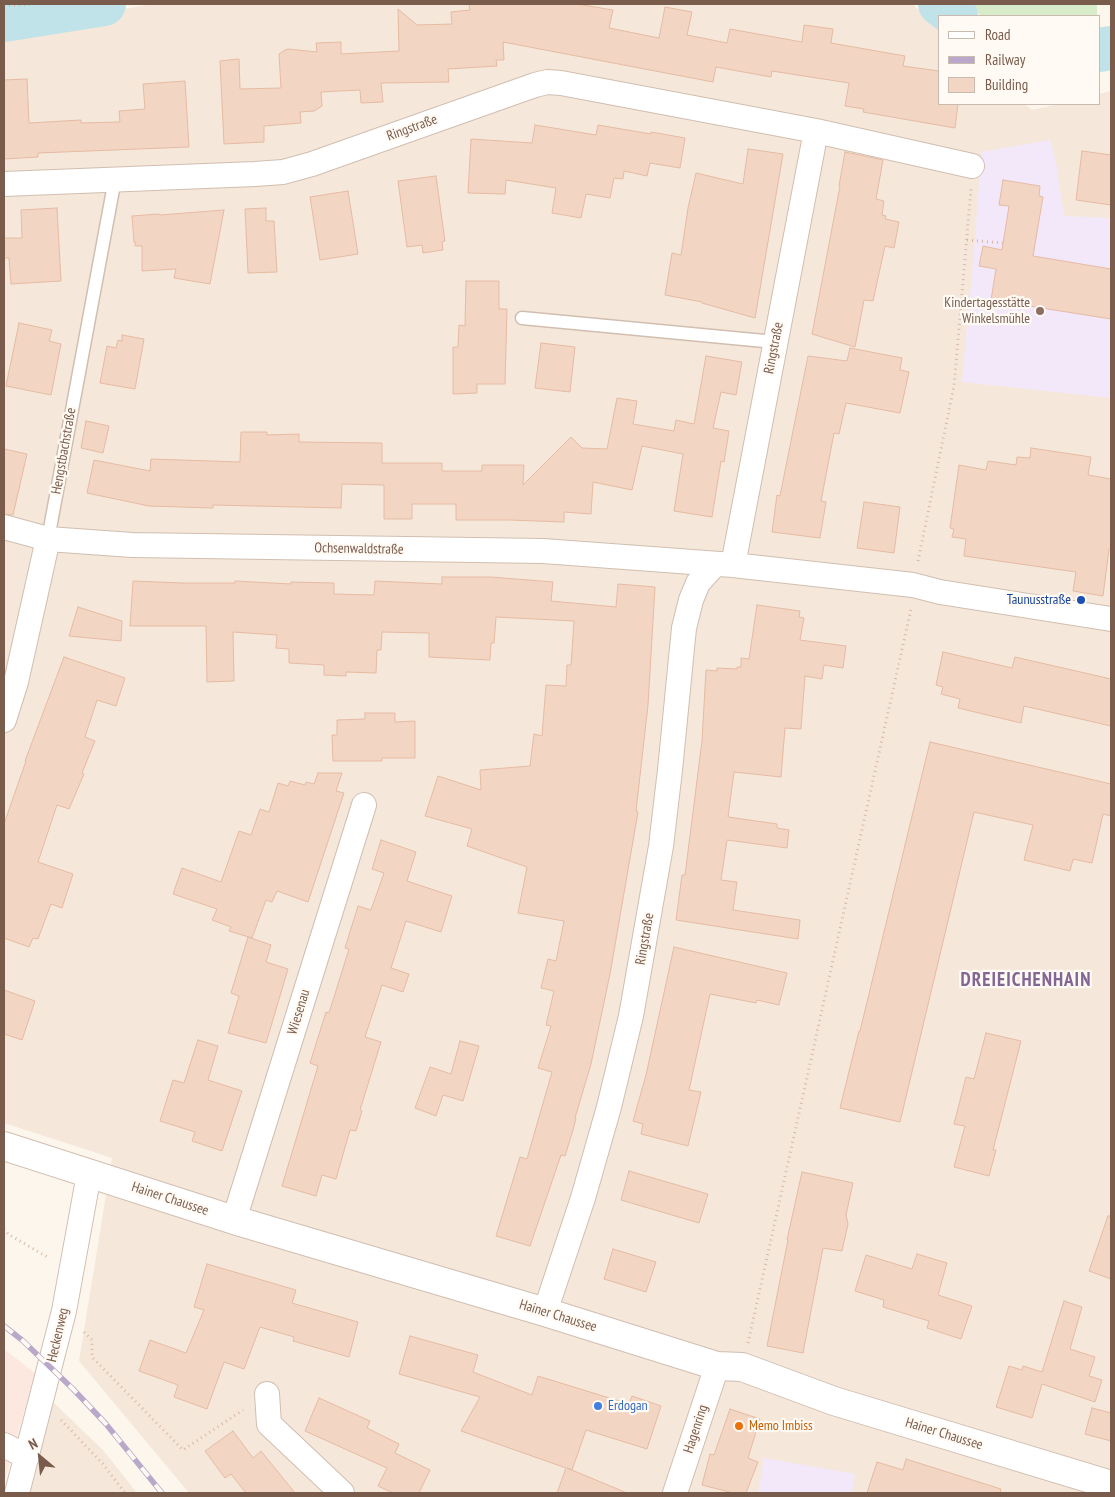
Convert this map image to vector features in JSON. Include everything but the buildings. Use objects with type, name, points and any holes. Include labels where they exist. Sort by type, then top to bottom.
[{"type":"street","name":"Ringstraße","points":[[4,184],[283,172],[535,84],[547,82],[816,131],[972,166]]},
{"type":"street","name":"Ringstraße","points":[[545,1312],[583,1198],[609,1106],[631,1016],[661,846],[684,628],[691,600],[698,583],[724,564],[775,342],[816,131]]},
{"type":"street","name":"Ochsenwaldstraße","points":[[4,527],[48,539],[132,545],[543,551],[724,564]]},
{"type":"street","name":"Hengstbachstraße","points":[[4,720],[16,682],[48,539]]},
{"type":"street","points":[[724,564],[913,585],[940,592],[1111,619]]},
{"type":"street","name":"Wiesenau","points":[[234,1220],[364,805]]},
{"type":"street","name":"Hainer Chaussee","points":[[4,1146],[234,1220],[730,1366],[834,1401],[1111,1485]]},
{"type":"street","name":"Heckenweg","points":[[17,1493],[64,1311],[89,1174]]},
{"type":"street","name":"Hagenring","points":[[675,1493],[730,1366]]},
{"type":"street","points":[[267,1394],[269,1424],[342,1493]]},
{"type":"street","points":[[4,1445],[27,1456]]},
{"type":"lane","name":"Hengstbachstraße","points":[[48,539],[115,179]]},
{"type":"lane","points":[[522,318],[775,342]]},
{"type":"path","points":[[4,6],[34,4]]},
{"type":"path","points":[[730,1366],[910,612],[913,585],[954,386],[972,166]]},
{"type":"path","points":[[967,240],[1003,243]]},
{"type":"path","points":[[4,1229],[8,1234],[71,1271]]},
{"type":"path","points":[[64,1311],[92,1340],[92,1357],[183,1450],[267,1394]]},
{"type":"path","points":[[40,1402],[58,1417],[103,1464],[125,1493]]},
{"type":"shaded area","points":[[151,4],[912,4],[938,27],[938,105],[1026,105],[1032,110],[1054,105],[1100,105],[1100,94],[1111,91],[1111,1493],[189,1493],[79,1361],[112,1158],[4,1123],[4,31]]},
{"type":"shaded area","name":"Kindertagesstätte Winkelsmühle","points":[[1050,140],[1056,162],[1064,216],[1111,218],[1111,398],[962,382],[981,152]]},
{"type":"shaded area","points":[[4,1349],[35,1373],[4,1483]]},
{"type":"shaded area","points":[[51,1400],[103,1450],[137,1493],[26,1493]]},
{"type":"shaded area","points":[[764,1458],[855,1474],[852,1493],[758,1493]]},
{"type":"green space","points":[[4,4],[28,4],[39,26],[4,31]]},
{"type":"green space","points":[[966,4],[1097,4],[1097,15],[981,15]]},
{"type":"waterway","points":[[4,20],[104,4]]},
{"type":"waterway","points":[[940,4],[955,15]]},
{"type":"waterway","points":[[1100,50],[1111,48]]},
{"type":"railway","points":[[4,1326],[22,1340],[73,1389],[106,1424],[162,1493]]},
{"type":"place","name":"Kindertagesstätte Winkelsmühle","points":[[1040,311]]},
{"type":"place","name":"Taunusstraße","points":[[1081,600]]},
{"type":"place","name":"Erdogan","points":[[598,1406]]},
{"type":"place","name":"Memo Imbiss","points":[[739,1426]]},
{"type":"district","name":"DREIEICHENHAIN","points":[[1026,981]]}]
